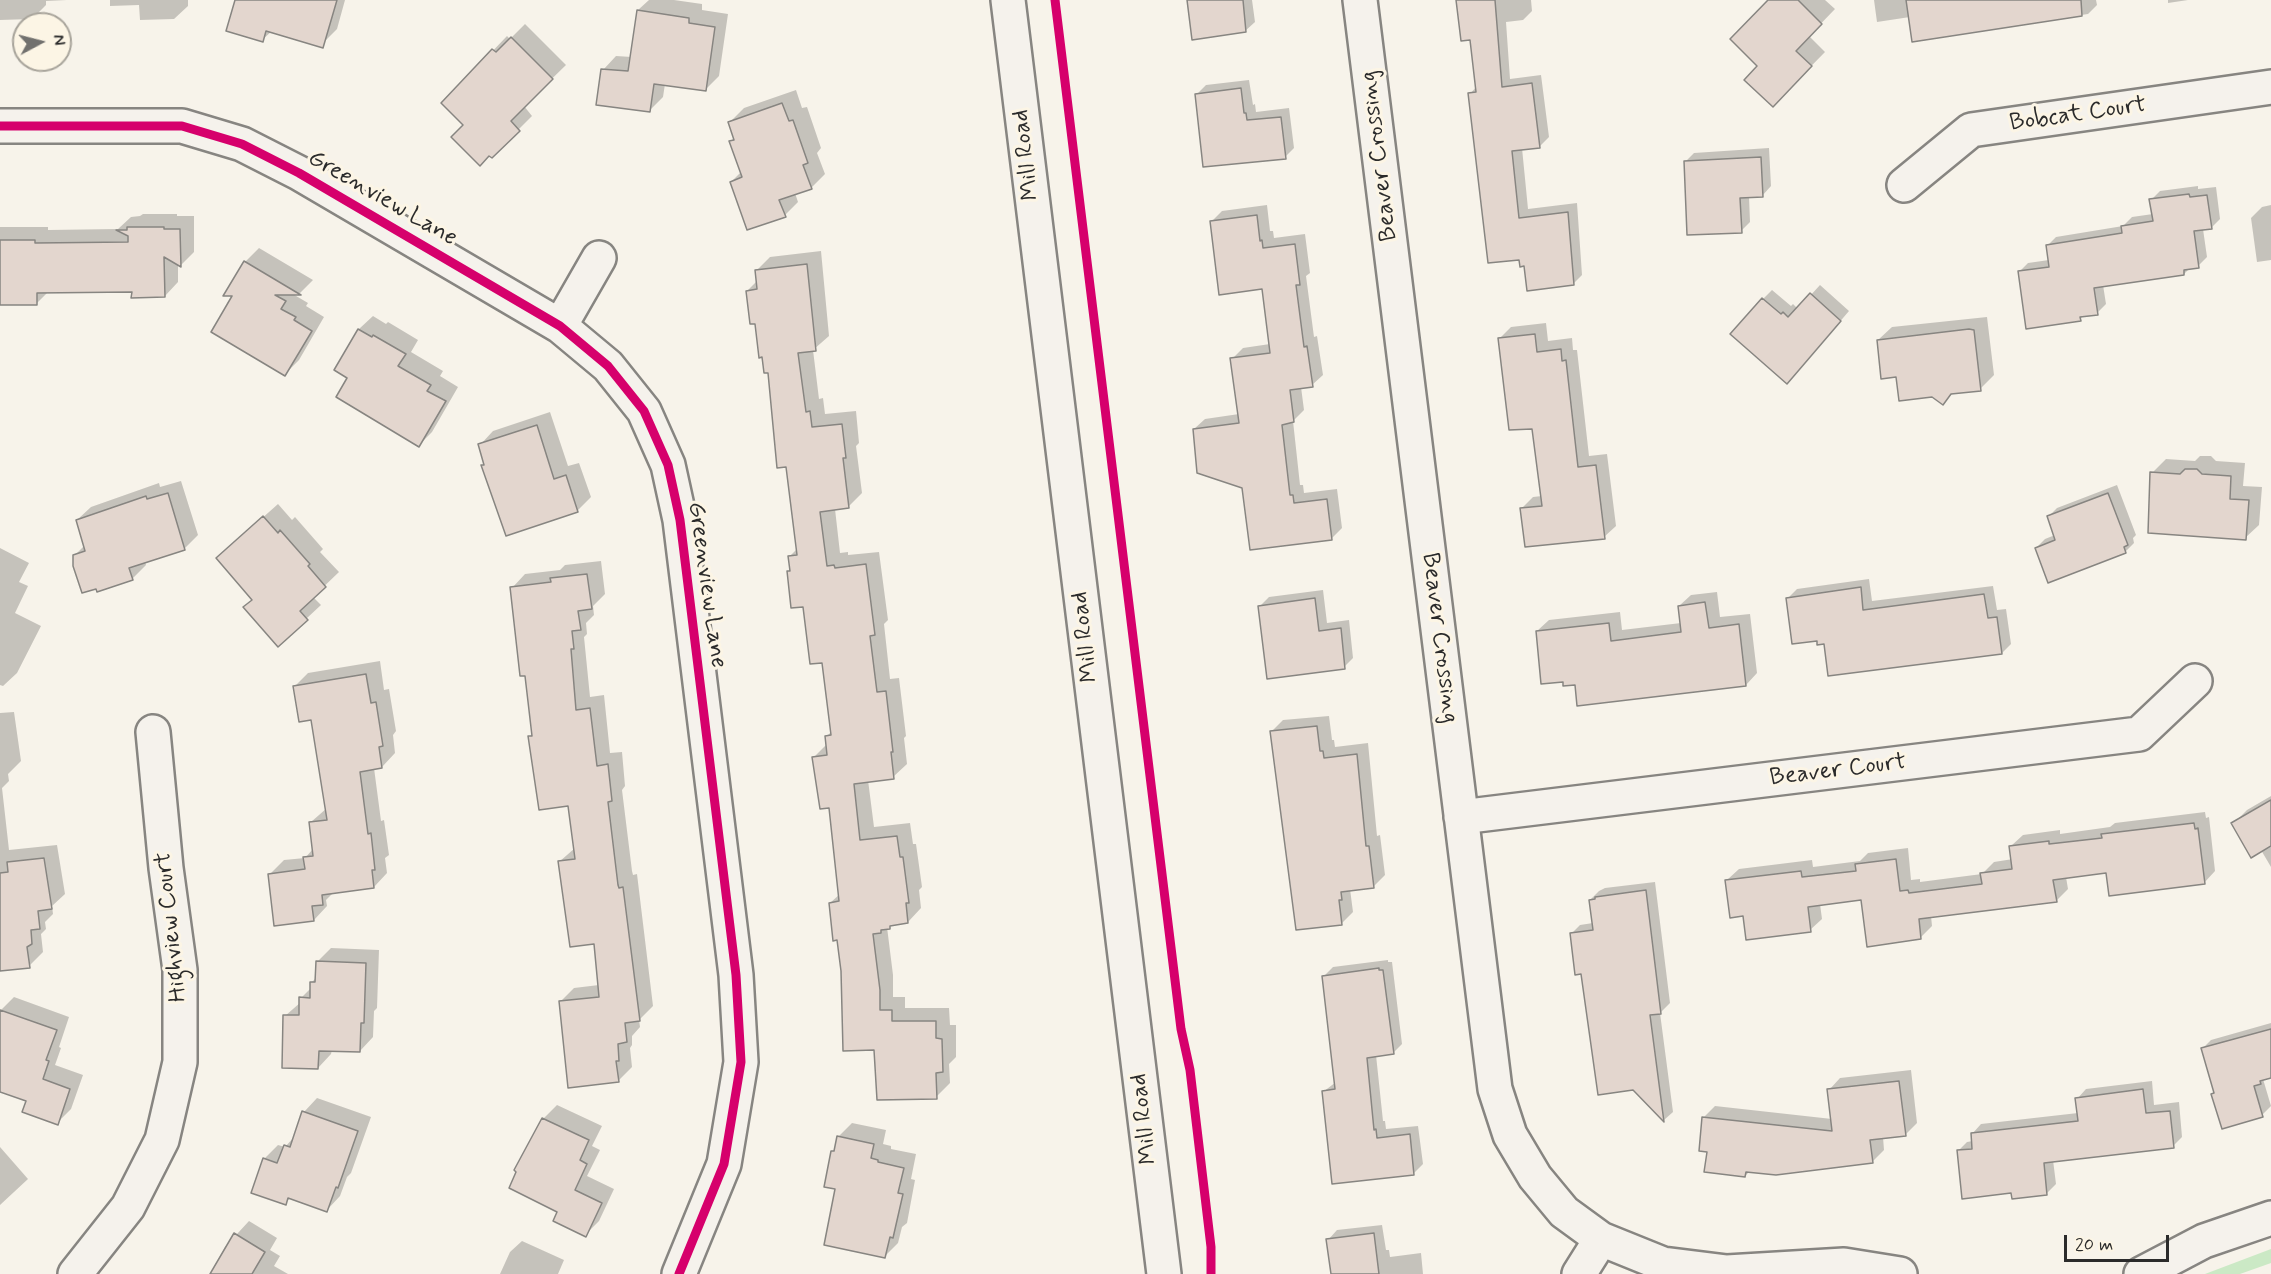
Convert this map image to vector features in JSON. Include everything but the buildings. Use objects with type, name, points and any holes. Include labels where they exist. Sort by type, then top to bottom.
[{"type":"street","name":"Mill Road","points":[[1008,0],[1164,1274]]},
{"type":"street","name":"Beaver Crossing","points":[[1360,0],[1495,1089],[1510,1135],[1535,1177],[1564,1212],[1601,1239],[1663,1264],[1727,1272],[1844,1265],[1900,1274]]},
{"type":"street","name":"Bobcat Court","points":[[1904,184],[1971,130],[2271,87]]},
{"type":"street","name":"Greenview Lane","points":[[0,126],[183,126],[242,144],[299,173],[560,326],[608,366],[644,411],[668,465],[681,531],[736,975],[741,1062],[724,1164],[680,1274]]},
{"type":"street","points":[[560,326],[598,258]]},
{"type":"street","name":"Beaver Court","points":[[1461,817],[2139,734],[2195,681]]},
{"type":"street","name":"Highview Court","points":[[75,1274],[128,1207],[162,1140],[180,1062],[180,970],[166,868],[153,732]]},
{"type":"street","points":[[2141,1274],[2204,1241],[2271,1218]]},
{"type":"street","points":[[1579,1274],[1601,1239]]},
{"type":"green space","points":[[2271,1249],[2271,1263],[2240,1274],[2205,1274]]},
{"type":"cycle path","points":[[1055,0],[1181,1029],[1190,1070],[1211,1247],[1211,1274]]},
{"type":"cycle path","points":[[0,126],[182,126],[242,144],[299,173],[560,326],[608,366],[644,411],[668,465],[680,520],[736,975],[741,1062],[724,1164],[679,1274]]}]
